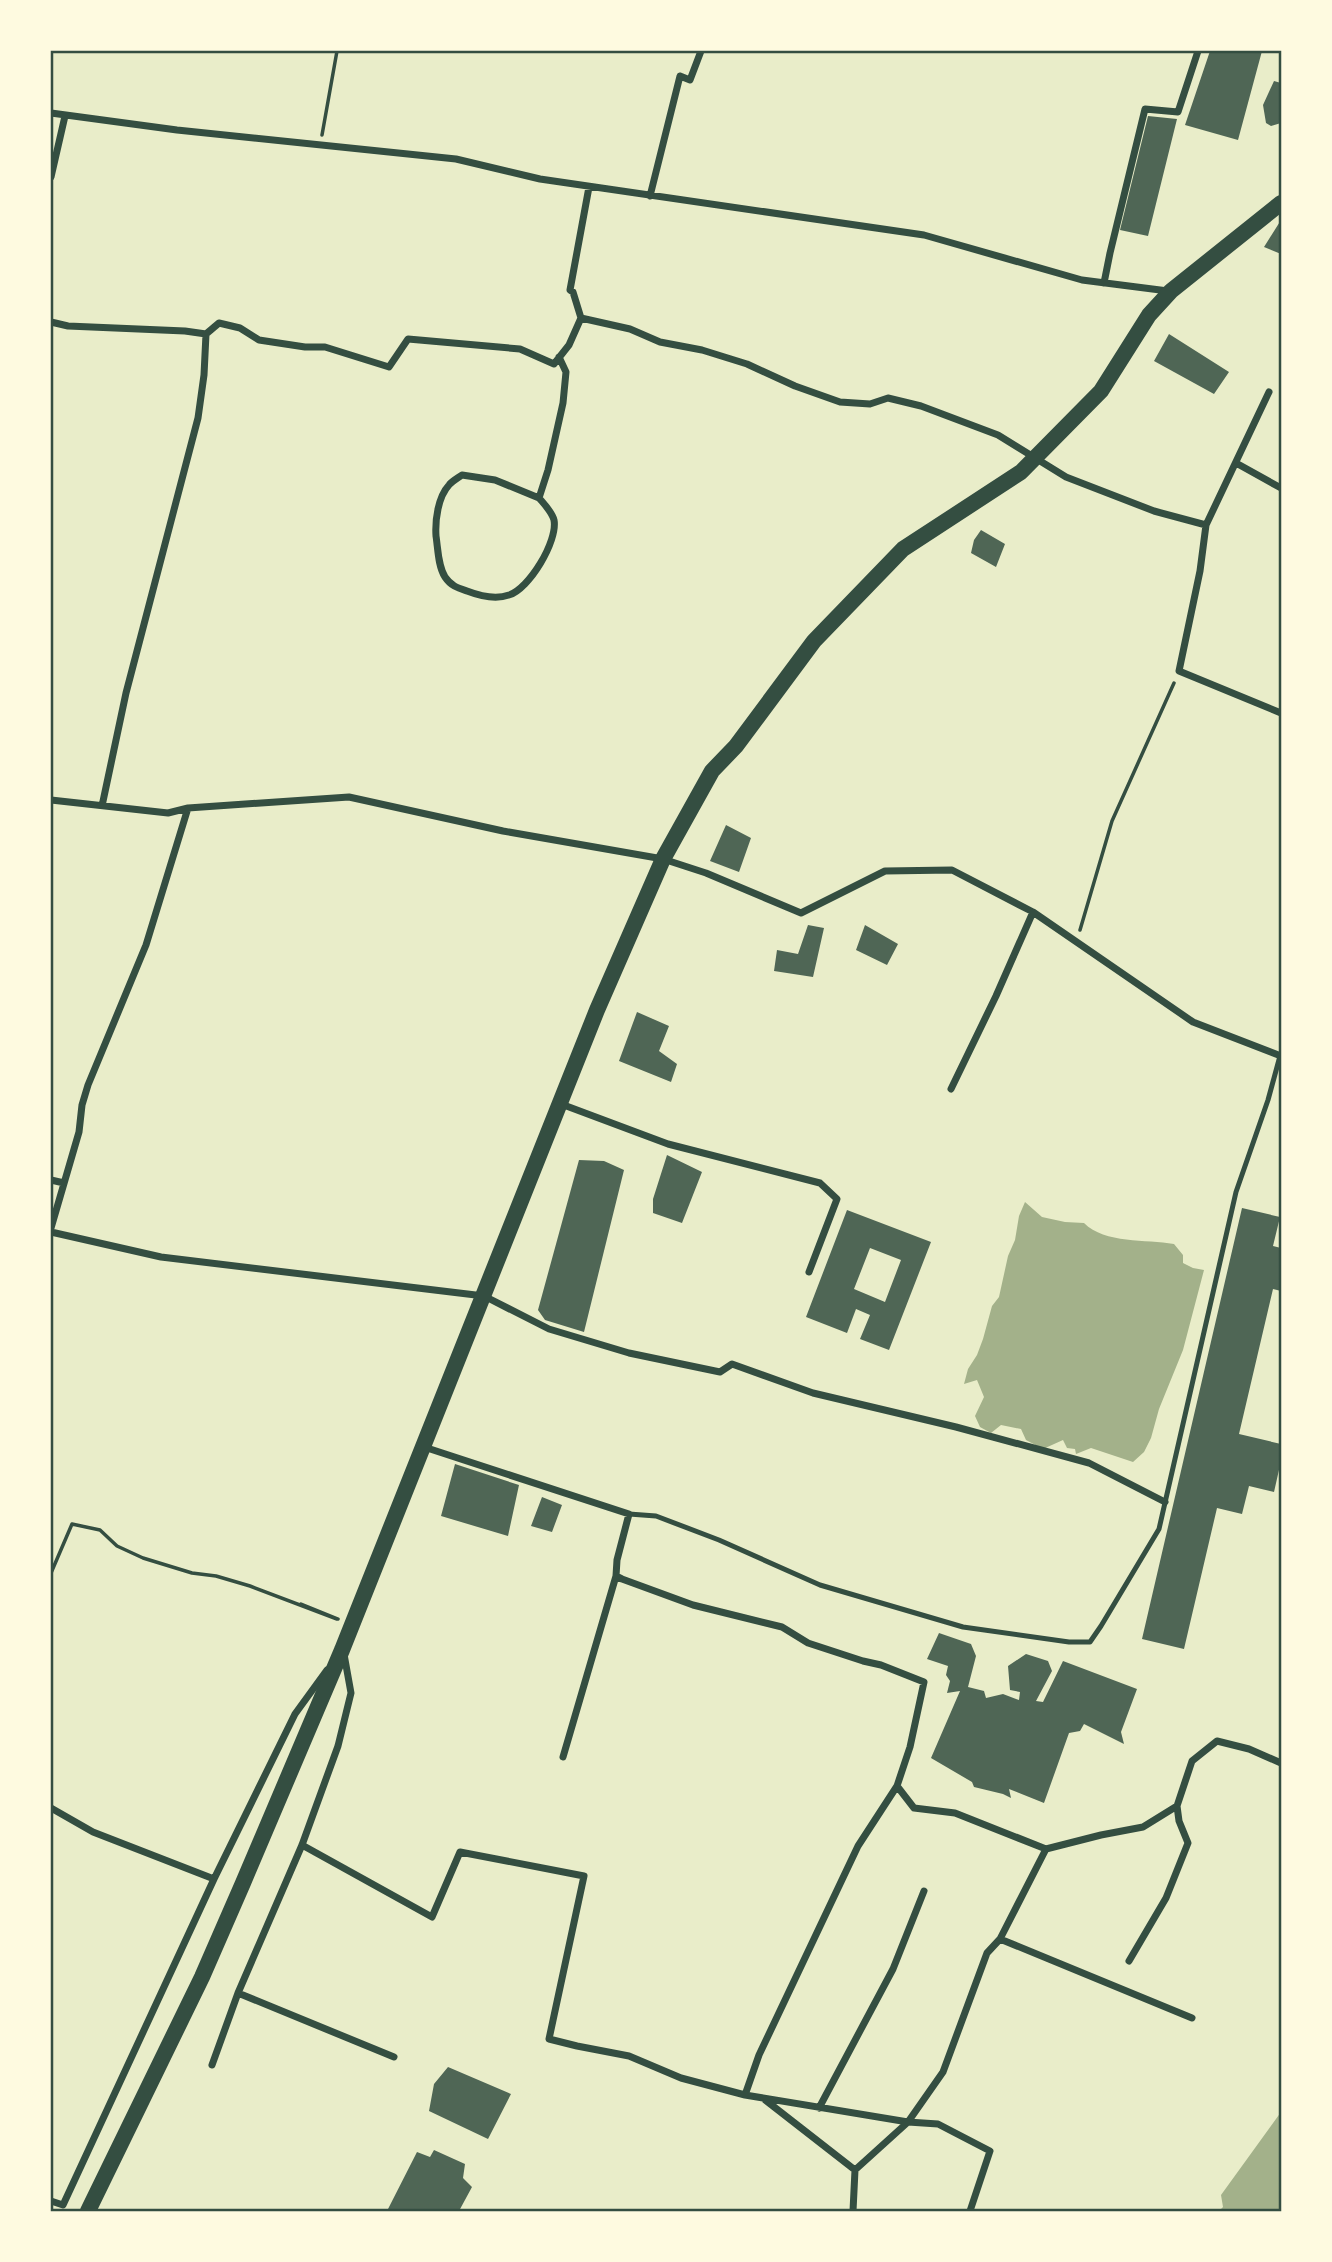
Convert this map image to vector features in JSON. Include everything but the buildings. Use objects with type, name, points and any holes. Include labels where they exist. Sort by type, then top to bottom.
[{"type":"main road","points":[[88,2211],[207,1965],[342,1650],[597,1010],[663,859],[712,771],[736,746],[814,642],[903,549],[1021,472],[1101,391],[1150,314],[1171,291],[1281,204]]},
{"type":"street","points":[[650,195],[680,76],[690,80],[701,51]]},
{"type":"street","points":[[1104,283],[1145,109],[1178,112],[1198,51]]},
{"type":"street","points":[[51,113],[456,159],[540,179],[589,187],[924,235],[1082,280],[1171,291]]},
{"type":"street","points":[[51,177],[65,116]]},
{"type":"street","points":[[102,806],[126,693],[198,418],[206,334],[219,323],[240,328],[259,340],[305,347],[325,347],[390,367],[408,339],[520,349],[554,364],[569,345],[581,318],[570,290],[589,187]]},
{"type":"street","points":[[581,318],[630,329],[660,342],[702,350],[747,364],[795,386],[840,402],[870,404],[888,398],[921,406],[998,435],[1066,477],[1154,511],[1206,525]]},
{"type":"street","points":[[51,322],[68,326],[206,334]]},
{"type":"street","points":[[539,498],[563,403],[566,372],[559,357]]},
{"type":"street","points":[[1269,392],[1206,525],[1200,571],[1179,671],[1281,713]]},
{"type":"street","points":[[1236,463],[1281,488]]},
{"type":"street","points":[[462,475],[487,478],[539,498],[550,510],[554,521],[553,536],[543,561],[521,587],[511,595],[494,598],[453,586],[444,576],[436,531],[438,506],[448,485],[462,475]]},
{"type":"street","points":[[51,800],[167,813],[188,808],[349,797],[503,831],[663,859],[706,873],[801,913],[885,871],[952,870],[1033,912],[1193,1021],[1280,1056]]},
{"type":"street","points":[[188,808],[146,945],[88,1085],[82,1105],[79,1132],[51,1230],[161,1258],[484,1296],[549,1329],[629,1353],[720,1372],[732,1364],[813,1393],[956,1427],[1089,1463],[1165,1502]]},
{"type":"street","points":[[951,1090],[1033,912]]},
{"type":"street","points":[[560,1104],[668,1144],[820,1183],[838,1199],[809,1272]]},
{"type":"street","points":[[51,1180],[64,1183]]},
{"type":"street","points":[[424,1446],[629,1514],[617,1560],[616,1576],[563,1757]]},
{"type":"street","points":[[616,1576],[693,1605],[782,1627],[808,1643],[881,1665],[924,1682],[910,1747],[897,1786],[858,1846],[759,2055],[745,2095]]},
{"type":"street","points":[[212,2065],[238,1993],[302,1845],[338,1746],[351,1693],[342,1650]]},
{"type":"street","points":[[51,2201],[63,2205],[214,1879],[295,1714],[342,1650]]},
{"type":"street","points":[[1129,1961],[1167,1898],[1188,1843],[1178,1821],[1177,1806],[1192,1761],[1217,1741],[1249,1749],[1281,1763]]},
{"type":"street","points":[[897,1786],[914,1808],[955,1813],[1046,1849],[1143,1827],[1177,1806]]},
{"type":"street","points":[[51,1808],[93,1832],[214,1879]]},
{"type":"street","points":[[302,1845],[432,1917],[460,1852],[584,1876],[550,2039],[629,2056],[681,2078],[745,2095],[908,2122],[938,2124],[990,2151],[970,2211]]},
{"type":"street","points":[[853,2211],[855,2170],[908,2122],[943,2072],[987,1953],[1000,1939],[1046,1849]]},
{"type":"street","points":[[819,2108],[893,1969],[923,1891]]},
{"type":"street","points":[[1000,1939],[1192,2018]]},
{"type":"street","points":[[238,1993],[394,2057]]},
{"type":"street","points":[[764,2098],[855,2170]]},
{"type":"lane","points":[[629,1514],[656,1516],[719,1540],[820,1585],[963,1627],[1090,1642],[1159,1529],[1236,1192],[1268,1100],[1280,1056]]},
{"type":"path","points":[[320,145],[337,51]]},
{"type":"path","points":[[1076,942],[1112,821],[1179,671]]},
{"type":"path","points":[[51,1573],[72,1524],[100,1530],[117,1546],[143,1558],[191,1573],[216,1576],[250,1586],[352,1625]]},
{"type":"shaded area","points":[[1025,1202],[1042,1217],[1084,1223],[1093,1230],[1114,1238],[1174,1244],[1183,1255],[1183,1263],[1204,1270],[1183,1350],[1159,1409],[1151,1438],[1144,1452],[1133,1462],[1091,1448],[1076,1454],[1075,1449],[1067,1448],[1063,1440],[1043,1449],[1026,1440],[1021,1429],[1001,1425],[991,1433],[980,1427],[975,1416],[984,1397],[977,1380],[964,1384],[968,1369],[983,1339],[992,1306],[999,1297],[1008,1256]]},
{"type":"shaded area","points":[[1281,2112],[1281,2211],[1219,2211],[1223,2207],[1221,2195]]}]
